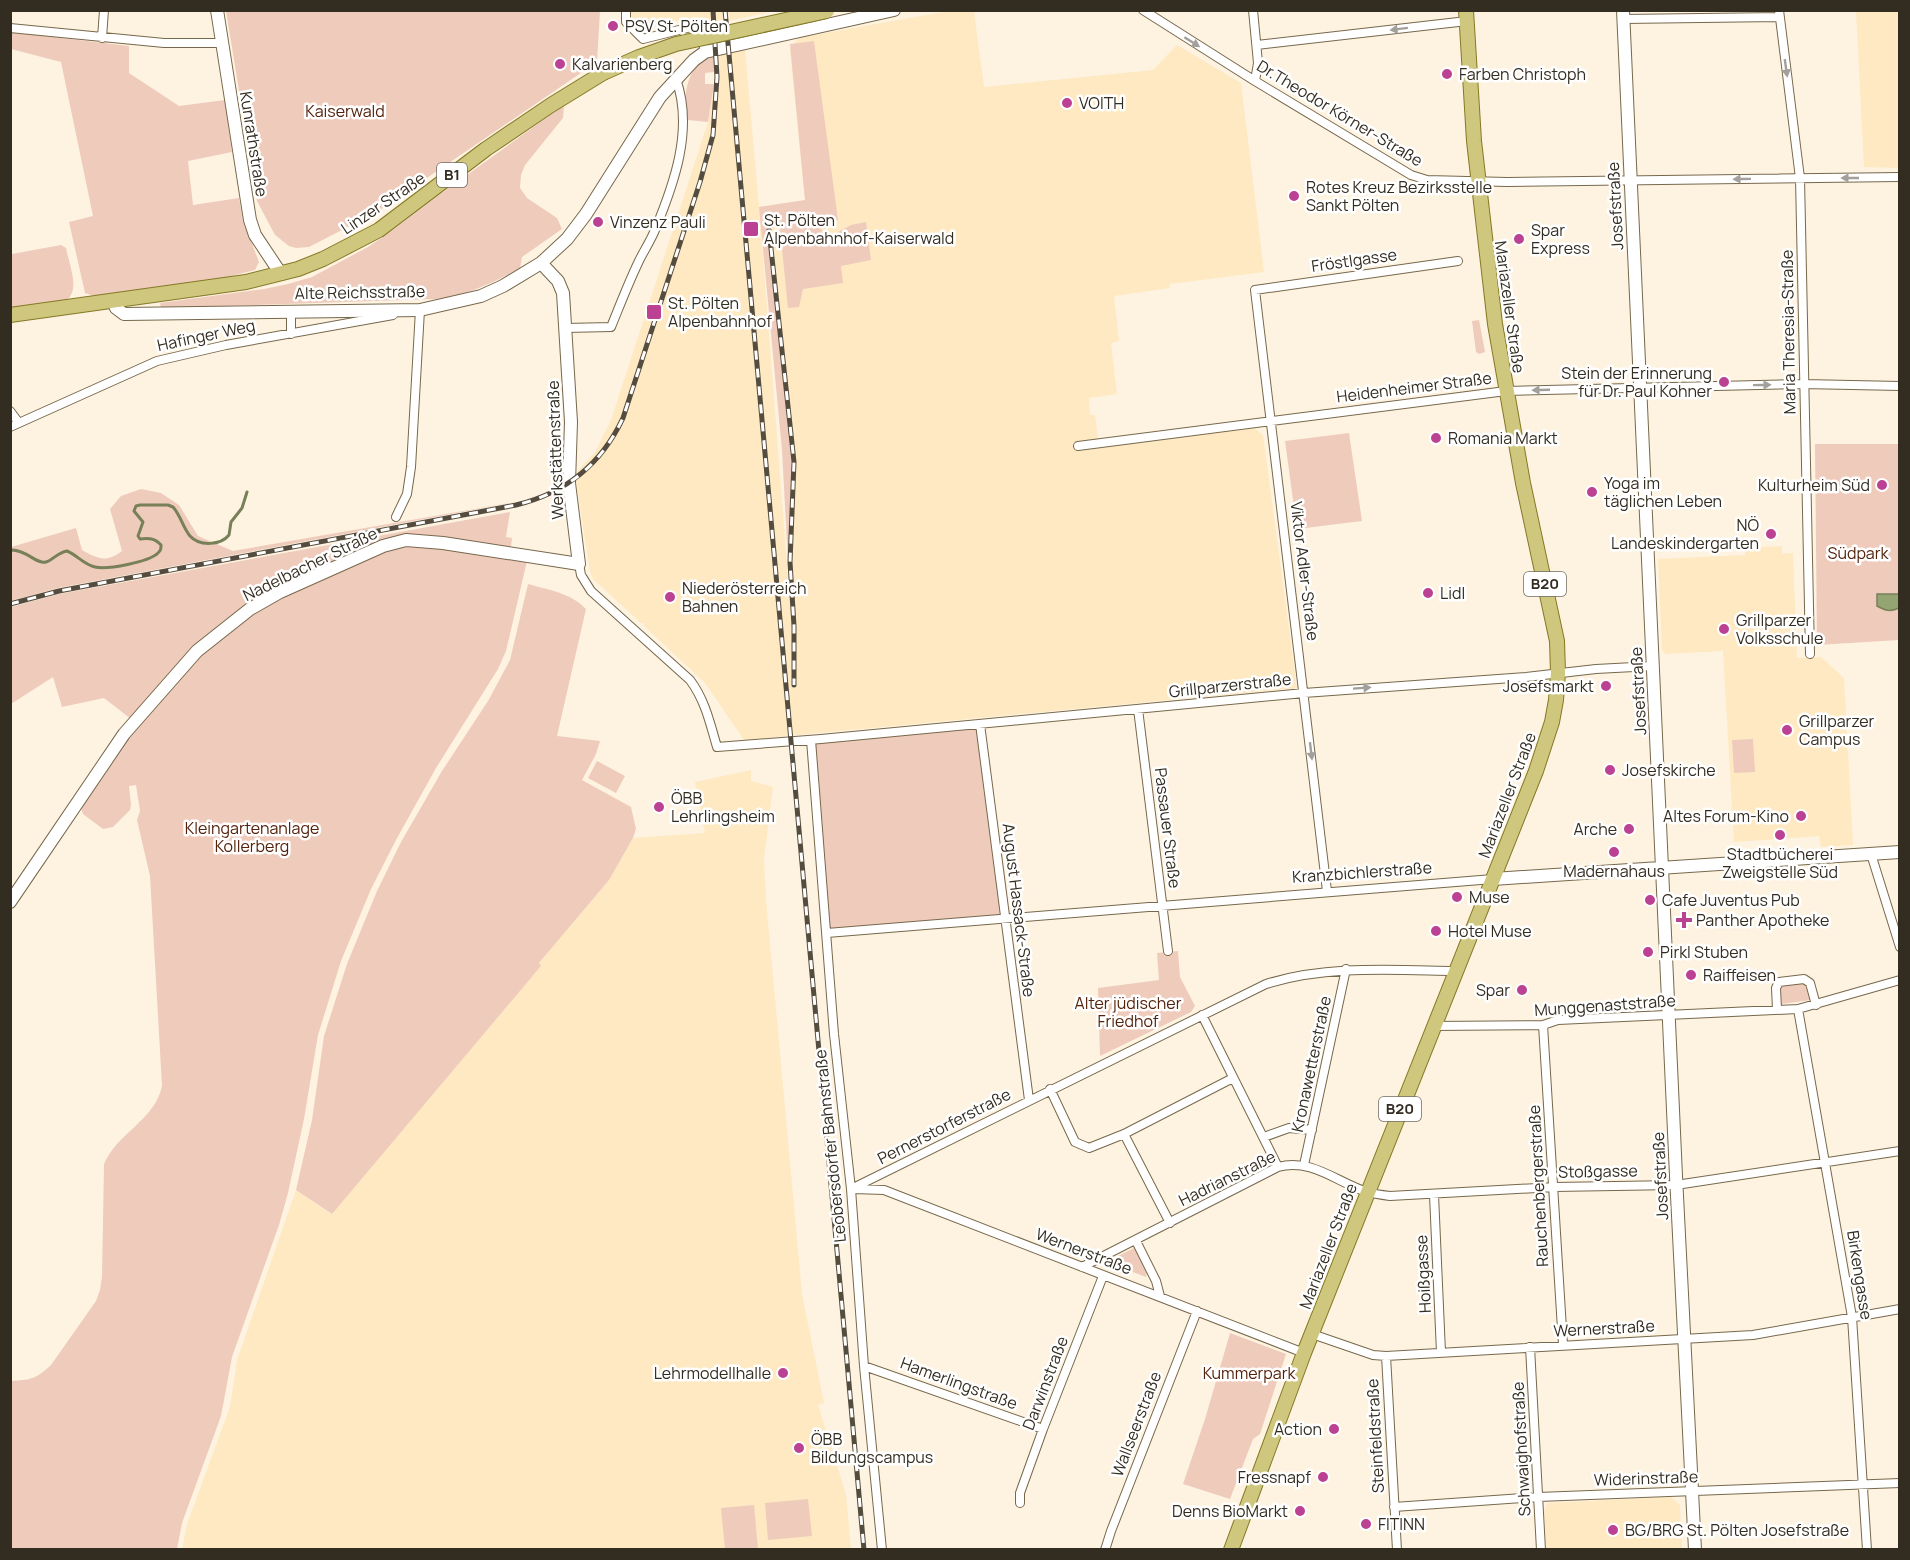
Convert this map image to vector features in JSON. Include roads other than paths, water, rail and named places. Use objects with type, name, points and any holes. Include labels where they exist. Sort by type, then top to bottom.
[{"type":"main road","name":"Linzer Straße","points":[[10,315],[218,287],[281,274],[323,259],[379,230],[486,149],[603,73],[676,44],[826,11]]},
{"type":"main road","name":"Mariazeller Straße","points":[[1231,1550],[1311,1334],[1536,771],[1552,722],[1558,673],[1556,632],[1534,537],[1506,391],[1486,256],[1463,18]]},
{"type":"street","points":[[102,38],[104,10]]},
{"type":"street","name":"Kunrathstraße","points":[[217,10],[250,220],[255,235],[281,274]]},
{"type":"street","points":[[626,10],[626,22],[643,39],[699,25],[705,52]]},
{"type":"street","points":[[784,34],[789,10]]},
{"type":"street","name":"Alte Reichsstraße","points":[[114,302],[116,308],[124,314],[420,310],[481,296],[503,286],[541,263],[567,239],[586,214],[652,108],[676,79],[705,52],[894,10]]},
{"type":"street","name":"Dr.Theodor Körner-Straße","points":[[1143,10],[1411,175],[1427,180],[1478,182],[1899,177]]},
{"type":"street","points":[[1253,10],[1258,63],[1255,81]]},
{"type":"street","points":[[816,26],[826,11]]},
{"type":"street","points":[[1623,15],[1779,14]]},
{"type":"street","name":"Maria Theresia-Straße","points":[[1779,14],[1800,178],[1810,654]]},
{"type":"street","name":"Josefstraße","points":[[1623,15],[1676,1185],[1695,1550]]},
{"type":"street","points":[[1257,45],[1463,18]]},
{"type":"street","points":[[10,28],[164,43],[222,43]]},
{"type":"street","points":[[565,328],[611,327],[638,261],[654,232],[680,154],[683,129],[682,100],[676,79]]},
{"type":"street","name":"Fröstlgasse","points":[[1255,290],[1458,261]]},
{"type":"street","name":"Werkstättenstraße","points":[[541,263],[558,281],[563,293],[571,422],[569,483],[581,575],[591,591],[678,667],[694,685],[704,704],[717,747],[811,740]]},
{"type":"street","name":"Viktor Adler-Straße","points":[[1255,290],[1327,891]]},
{"type":"street","points":[[291,310],[291,334]]},
{"type":"street","points":[[396,517],[407,494],[411,467],[420,310]]},
{"type":"street","name":"Hafinger Weg","points":[[15,425],[157,361],[226,345],[420,310]]},
{"type":"street","name":"Heidenheimer Straße","points":[[1078,446],[1506,391],[1803,384],[1899,386]]},
{"type":"street","points":[[10,411],[15,425]]},
{"type":"street","name":"Nadelbacher Straße","points":[[10,902],[124,734],[181,668],[250,609],[280,592],[383,546],[406,540],[443,543],[579,564]]},
{"type":"street","name":"Grillparzerstraße","points":[[811,740],[1304,693],[1653,666]]},
{"type":"street","name":"Passauer Straße","points":[[1138,709],[1168,951]]},
{"type":"street","name":"August Hassack-Straße","points":[[980,724],[1029,1100]]},
{"type":"street","name":"Leobersdorfer Bahnstraße","points":[[811,740],[834,1034],[851,1189],[864,1365],[882,1550]]},
{"type":"street","name":"Kranzbichlerstraße","points":[[827,933],[1327,891],[1899,852]]},
{"type":"street","points":[[1871,854],[1899,947]]},
{"type":"street","points":[[1278,1167],[1202,1014],[1272,982],[1347,969],[1456,971]]},
{"type":"street","name":"Kronawetterstraße","points":[[1304,1165],[1347,969]]},
{"type":"street","points":[[1777,1011],[1776,988],[1779,982],[1804,979],[1810,983],[1816,1005]]},
{"type":"street","name":"Munggenaststraße","points":[[1433,1026],[1544,1025],[1558,1020],[1798,1009],[1899,980]]},
{"type":"street","name":"Birkengasse","points":[[1798,1009],[1852,1317],[1867,1550]]},
{"type":"street","name":"Pernerstorferstraße","points":[[851,1189],[1202,1014]]},
{"type":"street","name":"Rauchenbergerstraße","points":[[1544,1025],[1563,1345]]},
{"type":"street","points":[[1050,1089],[1075,1142],[1089,1149],[1124,1134],[1233,1078]]},
{"type":"street","name":"Hadrianstraße","points":[[1264,1137],[1289,1128],[1312,1130]]},
{"type":"street","points":[[1124,1134],[1170,1223]]},
{"type":"street","name":"Stoßgasse","points":[[1367,1192],[1390,1196],[1554,1187],[1676,1185],[1899,1151]]},
{"type":"street","name":"Hadrianstraße","points":[[1082,1267],[1278,1167],[1290,1164],[1304,1165],[1367,1192]]},
{"type":"street","name":"Wernerstraße","points":[[851,1189],[885,1190],[1304,1353]]},
{"type":"street","name":"Hoißgasse","points":[[1434,1195],[1441,1352]]},
{"type":"street","points":[[1136,1241],[1161,1296]]},
{"type":"street","name":"Darwinstraße","points":[[1020,1503],[1020,1493],[1043,1429],[1103,1275]]},
{"type":"street","name":"Wernerstraße","points":[[1311,1334],[1373,1355],[1386,1356],[1753,1335],[1899,1309]]},
{"type":"street","name":"Wallseerstraße","points":[[1105,1550],[1197,1311]]},
{"type":"street","name":"Schwaighofstraße","points":[[1530,1347],[1541,1550]]},
{"type":"street","name":"Steinfeldstraße","points":[[1386,1356],[1397,1550]]},
{"type":"street","name":"Hamerlingstraße","points":[[864,1365],[1043,1429]]},
{"type":"street","name":"Widerinstraße","points":[[1394,1507],[1538,1497],[1899,1483]]},
{"type":"waterway","points":[[10,550],[16,550],[43,562],[67,551],[87,564],[101,568],[137,562],[153,556],[161,549],[161,545],[154,540],[140,539],[138,536],[143,522],[134,511],[136,506],[140,505],[173,507],[194,540],[216,543],[229,535],[231,522],[242,508],[247,492]]},
{"type":"railway","points":[[10,604],[59,591],[516,505],[551,493],[580,475],[604,450],[623,418],[700,182],[713,135],[717,77],[713,10]]},
{"type":"railway","points":[[725,10],[864,1550]]},
{"type":"railway","points":[[769,230],[794,462],[790,562],[794,626],[794,685]]},
{"type":"place","name":"PSV St. Pölten","points":[[613,26]]},
{"type":"place","name":"Kalvarienberg","points":[[560,64]]},
{"type":"place","name":"Farben Christoph","points":[[1447,74]]},
{"type":"place","name":"VOITH","points":[[1067,103]]},
{"type":"place","name":"Rotes Kreuz Bezirksstelle Sankt Pölten","points":[[1294,196]]},
{"type":"place","name":"Vinzenz Pauli","points":[[598,222]]},
{"type":"place","name":"St. Pölten Alpenbahnhof-Kaiserwald","points":[[751,229]]},
{"type":"place","name":"Spar Express","points":[[1519,239]]},
{"type":"place","name":"St. Pölten Alpenbahnhof","points":[[654,312]]},
{"type":"place","name":"Stein der Erinnerung für Dr. Paul Kohner","points":[[1724,382]]},
{"type":"place","name":"Romania Markt","points":[[1436,438]]},
{"type":"place","name":"Kulturheim Süd","points":[[1882,485]]},
{"type":"place","name":"Yoga im täglichen Leben","points":[[1592,492]]},
{"type":"place","name":"NÖ Landeskindergarten","points":[[1771,534]]},
{"type":"place","name":"Lidl","points":[[1428,593]]},
{"type":"place","name":"Niederösterreich Bahnen","points":[[670,597]]},
{"type":"place","name":"Grillparzer Volksschule","points":[[1724,629]]},
{"type":"place","name":"Josefsmarkt","points":[[1606,686]]},
{"type":"place","name":"Grillparzer Campus","points":[[1787,730]]},
{"type":"place","name":"Josefskirche","points":[[1610,770]]},
{"type":"place","name":"ÖBB Lehrlingsheim","points":[[659,807]]},
{"type":"place","name":"Altes Forum-Kino","points":[[1801,816]]},
{"type":"place","name":"Arche","points":[[1629,829]]},
{"type":"place","name":"Stadtbücherei Zweigstelle Süd","points":[[1780,835]]},
{"type":"place","name":"Madernahaus","points":[[1614,852]]},
{"type":"place","name":"Muse","points":[[1457,897]]},
{"type":"place","name":"Cafe Juventus Pub","points":[[1650,900]]},
{"type":"place","name":"Panther Apotheke","points":[[1684,920]]},
{"type":"place","name":"Hotel Muse","points":[[1436,931]]},
{"type":"place","name":"Pirkl Stuben","points":[[1648,952]]},
{"type":"place","name":"Raiffeisen","points":[[1691,975]]},
{"type":"place","name":"Spar","points":[[1522,990]]},
{"type":"place","name":"Lehrmodellhalle","points":[[783,1373]]},
{"type":"place","name":"Action","points":[[1334,1429]]},
{"type":"place","name":"ÖBB Bildungscampus","points":[[799,1448]]},
{"type":"place","name":"Fressnapf","points":[[1323,1477]]},
{"type":"place","name":"Denns BioMarkt","points":[[1300,1511]]},
{"type":"place","name":"FITINN","points":[[1366,1524]]},
{"type":"place","name":"BG/BRG St. Pölten Josefstraße","points":[[1613,1530]]},
{"type":"park label","name":"Kaiserwald","points":[[345,111]]},
{"type":"park label","name":"Südpark","points":[[1858,553]]},
{"type":"park label","name":"Kleingartenanlage Kollerberg","points":[[252,837]]},
{"type":"park label","name":"Alter jüdischer Friedhof","points":[[1128,1012]]},
{"type":"park label","name":"Kummerpark","points":[[1249,1373]]}]
